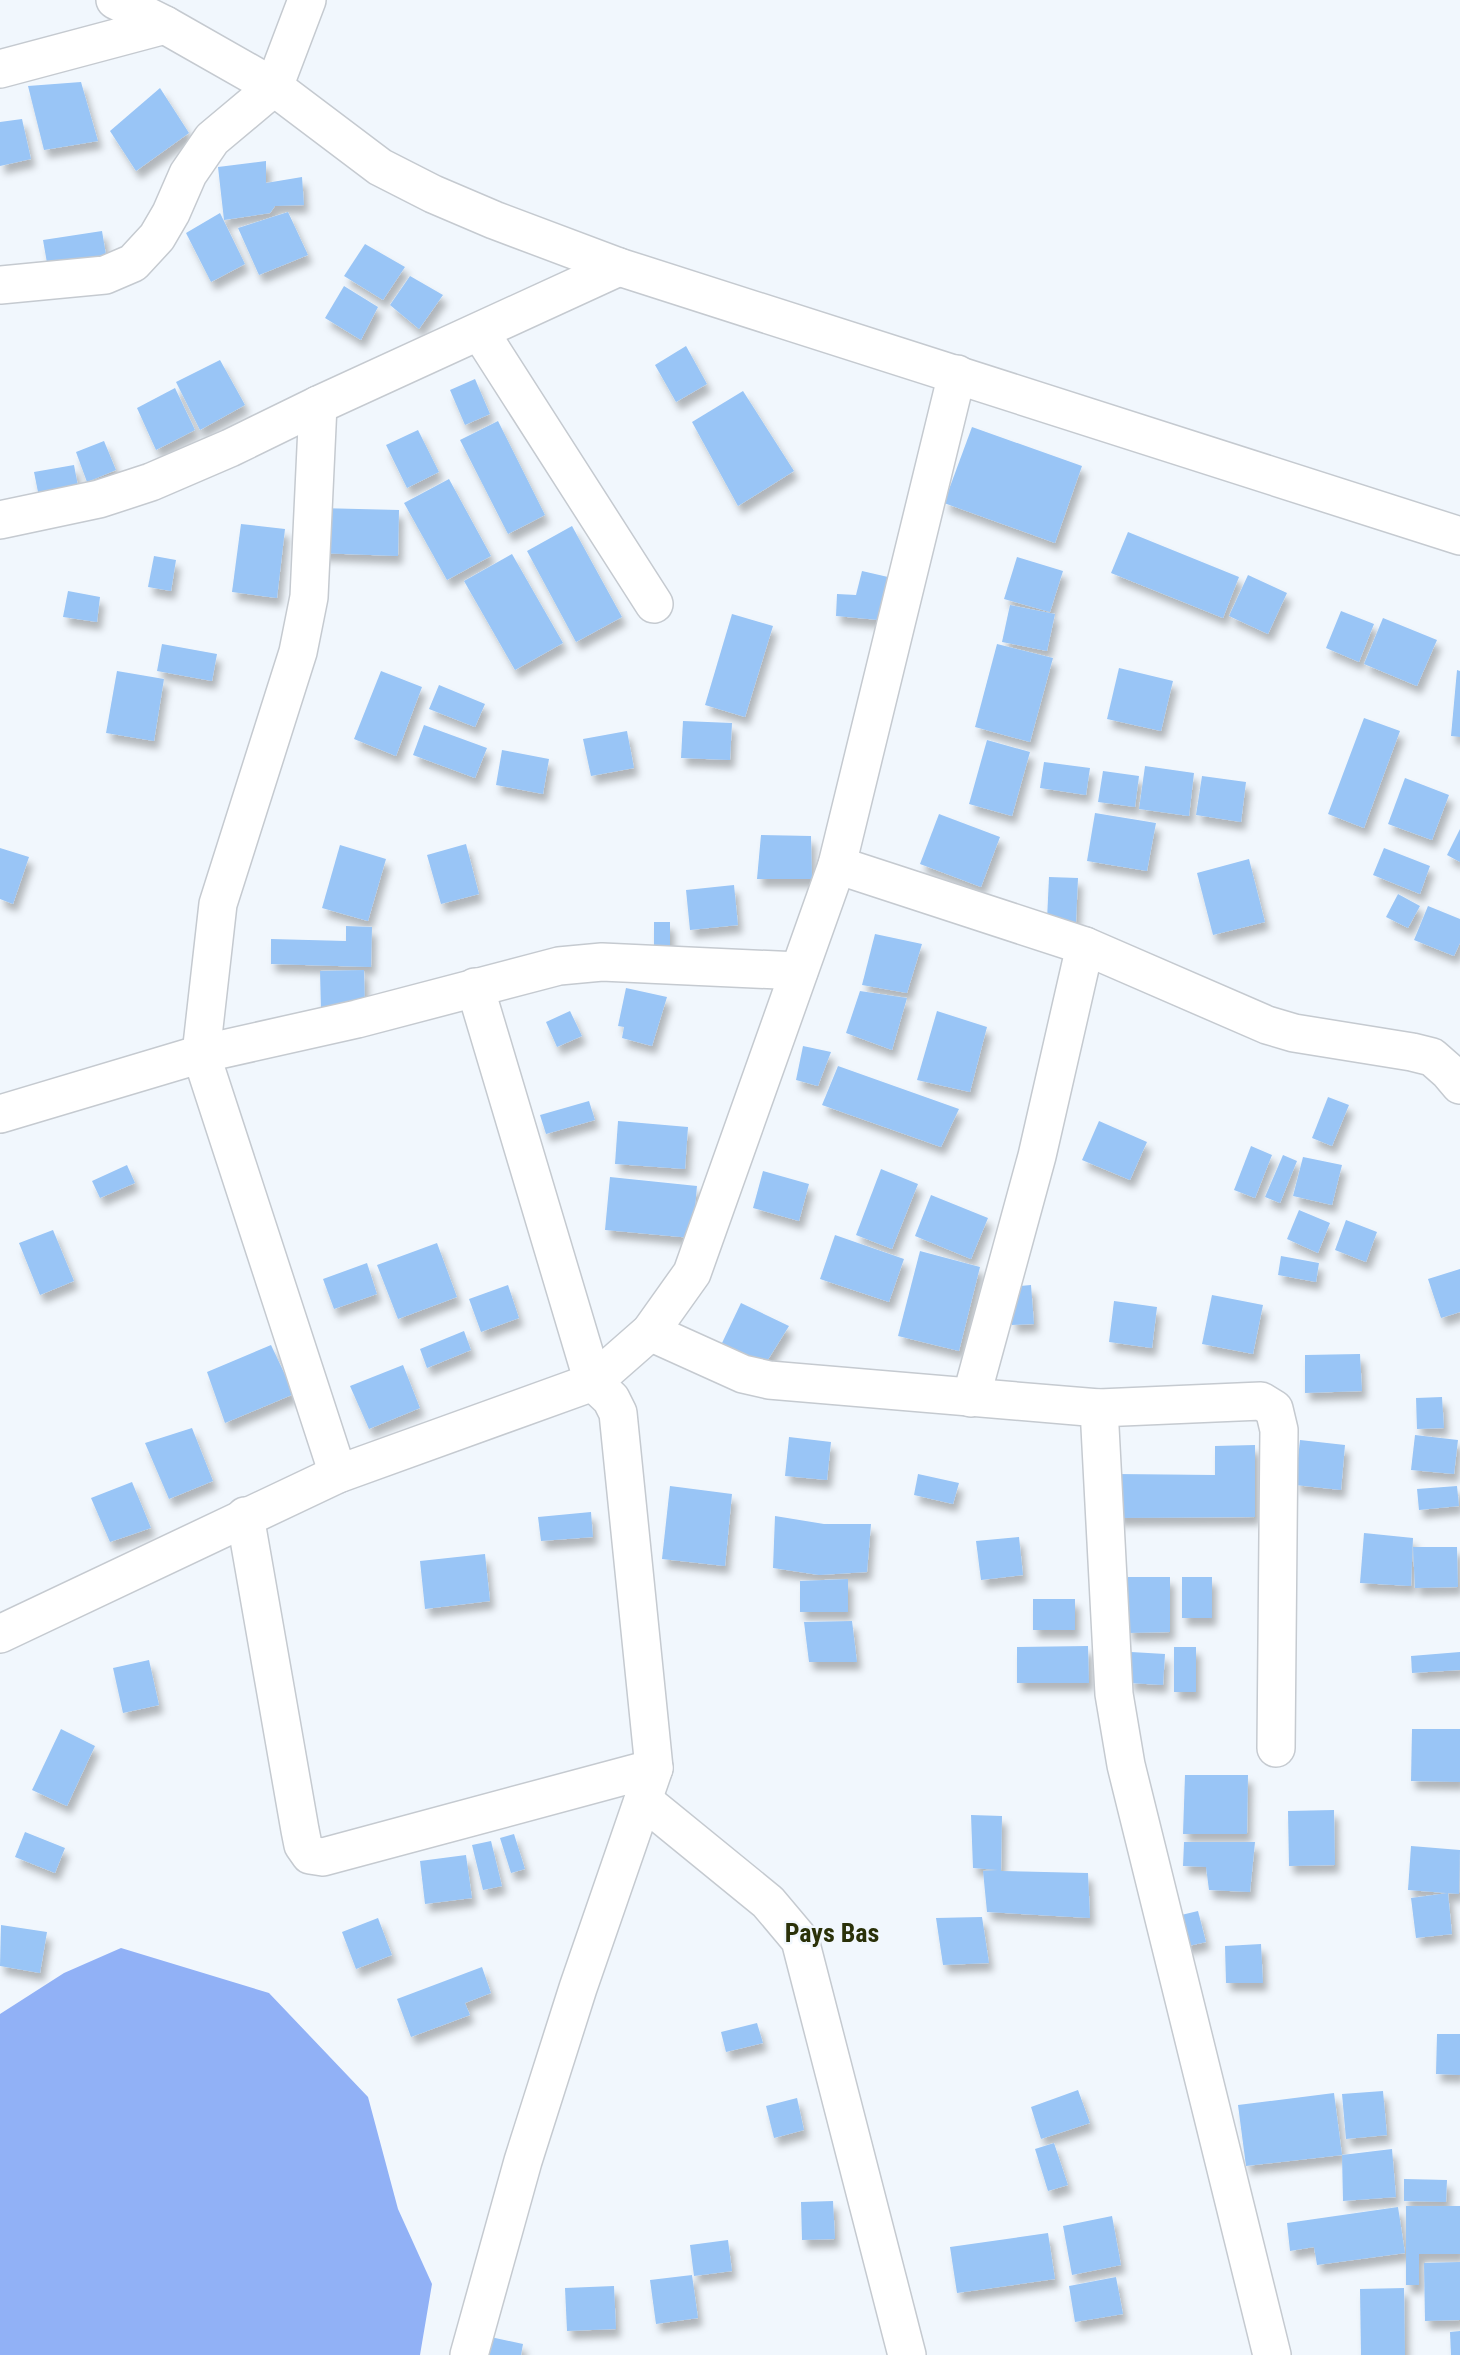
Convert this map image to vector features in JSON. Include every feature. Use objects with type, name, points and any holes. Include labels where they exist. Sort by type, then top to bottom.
[{"type":"street","points":[[115,0],[274,87],[380,167],[433,194],[494,220],[619,267],[1460,536]]},
{"type":"street","points":[[0,285],[105,275],[133,262],[157,237],[188,174],[212,139],[274,87],[307,0]]},
{"type":"street","points":[[0,69],[165,25]]},
{"type":"street","points":[[0,520],[99,499],[151,482],[619,267]]},
{"type":"street","points":[[480,331],[654,604]]},
{"type":"street","points":[[0,1634],[338,1474],[593,1382],[650,1332],[692,1273],[837,865],[957,374]]},
{"type":"street","points":[[318,405],[309,597],[305,623],[218,904],[201,1054],[338,1474]]},
{"type":"street","points":[[837,865],[1085,946],[1267,1026],[1432,1057],[1450,1072],[1460,1085]]},
{"type":"street","points":[[971,1398],[1037,1156],[1085,946]]},
{"type":"street","points":[[0,1114],[201,1054],[357,1019],[559,966],[602,962],[799,971]]},
{"type":"street","points":[[469,2355],[523,2161],[578,1988],[648,1784],[622,1430],[611,1399],[593,1382],[475,987]]},
{"type":"street","points":[[650,1332],[755,1377],[1099,1408],[1245,1400],[1261,1401],[1274,1409],[1279,1430],[1276,1748]]},
{"type":"street","points":[[1099,1408],[1114,1694],[1126,1765],[1272,2355]]},
{"type":"street","points":[[245,1516],[300,1830],[303,1845],[310,1855],[323,1857],[648,1784]]},
{"type":"street","points":[[648,1784],[768,1902],[800,1940],[907,2355]]},
{"type":"water","points":[[121,1948],[269,1993],[368,2097],[398,2209],[432,2284],[420,2355],[0,2355],[0,2014],[64,1973]]},
{"type":"building","points":[[81,82],[98,141],[44,150],[28,86]]},
{"type":"building","points":[[160,88],[189,133],[136,171],[110,131]]},
{"type":"building","points":[[22,119],[31,159],[0,166],[0,122]]},
{"type":"building","points":[[266,161],[266,183],[302,177],[304,205],[275,206],[270,213],[224,220],[218,167]]},
{"type":"building","points":[[288,212],[308,255],[259,275],[238,228]]},
{"type":"building","points":[[220,213],[245,264],[211,282],[186,233]]},
{"type":"building","points":[[102,231],[106,255],[47,263],[43,240]]},
{"type":"building","points":[[365,244],[405,267],[383,300],[344,276]]},
{"type":"building","points":[[410,276],[443,295],[419,329],[390,305]]},
{"type":"building","points":[[344,286],[378,307],[361,340],[325,318]]},
{"type":"building","points":[[686,346],[707,384],[676,402],[655,365]]},
{"type":"building","points":[[220,360],[245,405],[200,430],[176,382]]},
{"type":"building","points":[[475,379],[490,414],[465,425],[450,390]]},
{"type":"building","points":[[175,388],[195,430],[156,450],[137,408]]},
{"type":"building","points":[[743,391],[794,471],[738,506],[692,422]]},
{"type":"building","points":[[498,421],[545,515],[508,534],[460,440]]},
{"type":"building","points":[[972,427],[1082,466],[1055,543],[944,503]]},
{"type":"building","points":[[418,430],[439,472],[407,488],[386,445]]},
{"type":"building","points":[[104,441],[116,470],[87,482],[76,452]]},
{"type":"building","points":[[74,465],[78,486],[38,492],[34,472]]},
{"type":"building","points":[[449,479],[491,556],[447,580],[404,503]]},
{"type":"building","points":[[318,508],[399,510],[398,556],[317,553]]},
{"type":"building","points":[[241,524],[285,529],[277,598],[232,592]]},
{"type":"building","points":[[572,526],[622,617],[576,642],[527,551]]},
{"type":"building","points":[[1128,532],[1239,577],[1223,618],[1111,573]]},
{"type":"building","points":[[512,554],[563,643],[515,670],[464,581]]},
{"type":"building","points":[[154,556],[176,560],[171,591],[148,587]]},
{"type":"building","points":[[1017,557],[1063,571],[1050,612],[1004,599]]},
{"type":"building","points":[[862,571],[888,577],[879,620],[836,616],[837,594],[856,595]]},
{"type":"building","points":[[1248,575],[1287,593],[1268,634],[1229,616]]},
{"type":"building","points":[[68,591],[100,597],[97,622],[63,617]]},
{"type":"building","points":[[1010,605],[1055,614],[1047,651],[1002,642]]},
{"type":"building","points":[[1341,611],[1374,624],[1359,662],[1326,648]]},
{"type":"building","points":[[732,614],[773,626],[745,717],[705,705]]},
{"type":"building","points":[[1383,618],[1437,640],[1417,686],[1364,664]]},
{"type":"building","points":[[162,644],[217,654],[212,681],[157,671]]},
{"type":"building","points":[[997,644],[1053,658],[1030,742],[975,727]]},
{"type":"building","points":[[1119,668],[1173,681],[1161,731],[1107,719]]},
{"type":"building","points":[[1457,670],[1460,671],[1460,737],[1451,736]]},
{"type":"building","points":[[117,671],[164,679],[154,741],[106,733]]},
{"type":"building","points":[[381,671],[422,687],[396,756],[354,739]]},
{"type":"building","points":[[439,685],[485,704],[475,727],[429,709]]},
{"type":"building","points":[[1364,718],[1400,731],[1364,828],[1328,814]]},
{"type":"building","points":[[683,721],[732,723],[730,760],[681,758]]},
{"type":"building","points":[[424,725],[487,748],[475,778],[413,755]]},
{"type":"building","points":[[627,731],[634,768],[591,776],[583,739]]},
{"type":"building","points":[[987,740],[1030,752],[1012,816],[969,804]]},
{"type":"building","points":[[502,750],[549,759],[543,794],[496,785]]},
{"type":"building","points":[[1044,762],[1090,768],[1086,795],[1040,788]]},
{"type":"building","points":[[1145,766],[1194,773],[1189,816],[1139,809]]},
{"type":"building","points":[[1103,771],[1139,776],[1135,807],[1098,802]]},
{"type":"building","points":[[1202,776],[1246,782],[1241,822],[1196,815]]},
{"type":"building","points":[[1405,778],[1449,795],[1432,840],[1388,824]]},
{"type":"building","points":[[1095,813],[1156,823],[1147,871],[1087,861]]},
{"type":"building","points":[[939,814],[1000,837],[981,887],[920,864]]},
{"type":"building","points":[[1460,829],[1460,862],[1447,855]]},
{"type":"building","points":[[761,835],[811,836],[812,879],[757,879]]},
{"type":"building","points":[[466,844],[479,894],[441,904],[427,855]]},
{"type":"building","points":[[340,845],[386,859],[368,921],[322,908]]},
{"type":"building","points":[[0,848],[29,857],[13,904],[0,899]]},
{"type":"building","points":[[1384,848],[1430,866],[1420,894],[1373,875]]},
{"type":"building","points":[[1249,859],[1265,922],[1213,935],[1197,873]]},
{"type":"building","points":[[1049,877],[1078,878],[1076,922],[1047,920]]},
{"type":"building","points":[[734,885],[738,925],[690,930],[686,890]]},
{"type":"building","points":[[1398,894],[1420,906],[1408,928],[1386,917]]},
{"type":"building","points":[[1428,906],[1460,919],[1460,943],[1454,956],[1414,940]]},
{"type":"building","points":[[654,922],[670,922],[670,953],[654,953]]},
{"type":"building","points":[[346,926],[372,927],[371,967],[271,964],[271,939],[346,941]]},
{"type":"building","points":[[875,934],[922,944],[907,993],[862,985]]},
{"type":"building","points":[[364,970],[365,1009],[321,1010],[320,971]]},
{"type":"building","points":[[626,988],[667,997],[652,1046],[622,1038],[624,1027],[618,1026]]},
{"type":"building","points":[[860,991],[907,998],[892,1050],[846,1033]]},
{"type":"building","points":[[570,1011],[582,1036],[557,1047],[546,1022]]},
{"type":"building","points":[[937,1011],[987,1027],[970,1092],[917,1080]]},
{"type":"building","points":[[803,1046],[831,1052],[818,1086],[796,1080]]},
{"type":"building","points":[[838,1066],[959,1109],[941,1147],[822,1105]]},
{"type":"building","points":[[1328,1097],[1349,1105],[1332,1146],[1312,1138]]},
{"type":"building","points":[[589,1101],[595,1120],[546,1134],[540,1115]]},
{"type":"building","points":[[618,1121],[688,1127],[685,1169],[615,1164]]},
{"type":"building","points":[[1099,1121],[1147,1142],[1130,1180],[1082,1160]]},
{"type":"building","points":[[1251,1146],[1272,1155],[1255,1198],[1234,1190]]},
{"type":"building","points":[[1283,1155],[1297,1161],[1280,1203],[1265,1197]]},
{"type":"building","points":[[1303,1157],[1342,1165],[1332,1205],[1293,1196]]},
{"type":"building","points":[[127,1165],[135,1183],[100,1198],[92,1181]]},
{"type":"building","points":[[881,1169],[918,1184],[892,1249],[856,1235]]},
{"type":"building","points":[[763,1171],[809,1184],[799,1221],[753,1208]]},
{"type":"building","points":[[610,1177],[697,1186],[692,1238],[605,1230]]},
{"type":"building","points":[[931,1195],[988,1218],[971,1259],[915,1236]]},
{"type":"building","points":[[1299,1210],[1330,1223],[1318,1253],[1287,1239]]},
{"type":"building","points":[[1346,1220],[1377,1232],[1366,1262],[1335,1250]]},
{"type":"building","points":[[53,1230],[74,1281],[40,1295],[19,1243]]},
{"type":"building","points":[[835,1235],[904,1259],[889,1302],[820,1279]]},
{"type":"building","points":[[437,1243],[457,1297],[398,1319],[377,1265]]},
{"type":"building","points":[[920,1251],[980,1267],[959,1351],[898,1336]]},
{"type":"building","points":[[1281,1256],[1319,1263],[1316,1282],[1278,1275]]},
{"type":"building","points":[[367,1263],[377,1294],[334,1309],[323,1279]]},
{"type":"building","points":[[1460,1269],[1460,1312],[1441,1318],[1428,1279]]},
{"type":"building","points":[[508,1285],[519,1318],[481,1332],[469,1299]]},
{"type":"building","points":[[1031,1285],[1034,1324],[1012,1325],[1009,1287]]},
{"type":"building","points":[[1212,1295],[1263,1305],[1253,1354],[1202,1344]]},
{"type":"building","points":[[1114,1301],[1157,1307],[1152,1348],[1109,1342]]},
{"type":"building","points":[[741,1303],[789,1326],[764,1366],[722,1343]]},
{"type":"building","points":[[464,1331],[471,1350],[427,1368],[420,1349]]},
{"type":"building","points":[[271,1345],[294,1394],[225,1423],[207,1372]]},
{"type":"building","points":[[1360,1354],[1362,1391],[1305,1393],[1305,1355]]},
{"type":"building","points":[[403,1365],[420,1408],[369,1429],[350,1386]]},
{"type":"building","points":[[1442,1397],[1444,1428],[1417,1429],[1416,1398]]},
{"type":"building","points":[[192,1428],[213,1481],[169,1499],[145,1443]]},
{"type":"building","points":[[1415,1435],[1458,1440],[1454,1474],[1411,1470]]},
{"type":"building","points":[[789,1437],[831,1442],[827,1480],[785,1476]]},
{"type":"building","points":[[1300,1440],[1345,1445],[1341,1490],[1295,1485]]},
{"type":"building","points":[[1255,1445],[1255,1517],[1116,1518],[1116,1474],[1215,1475],[1215,1446]]},
{"type":"building","points":[[918,1474],[959,1483],[953,1504],[914,1495]]},
{"type":"building","points":[[132,1482],[151,1528],[110,1542],[91,1498]]},
{"type":"building","points":[[670,1486],[732,1494],[725,1566],[662,1559]]},
{"type":"building","points":[[1457,1486],[1459,1506],[1419,1510],[1417,1489]]},
{"type":"building","points":[[591,1512],[593,1537],[541,1541],[538,1517]]},
{"type":"building","points":[[775,1516],[824,1524],[871,1524],[867,1572],[819,1575],[773,1568]]},
{"type":"building","points":[[1364,1533],[1413,1538],[1411,1586],[1360,1583]]},
{"type":"building","points":[[1019,1537],[1023,1575],[981,1580],[976,1541]]},
{"type":"building","points":[[1413,1547],[1457,1547],[1458,1587],[1415,1588]]},
{"type":"building","points":[[485,1554],[490,1601],[425,1609],[420,1561]]},
{"type":"building","points":[[1128,1577],[1170,1577],[1170,1632],[1128,1633]]},
{"type":"building","points":[[1182,1577],[1212,1577],[1212,1618],[1182,1618]]},
{"type":"building","points":[[848,1579],[848,1612],[800,1612],[800,1581]]},
{"type":"building","points":[[1033,1599],[1075,1599],[1075,1630],[1033,1630]]},
{"type":"building","points":[[852,1621],[857,1662],[809,1662],[804,1622]]},
{"type":"building","points":[[1088,1646],[1089,1683],[1017,1683],[1017,1647]]},
{"type":"building","points":[[1174,1647],[1196,1647],[1196,1692],[1174,1692]]},
{"type":"building","points":[[1131,1652],[1165,1654],[1163,1685],[1129,1683]]},
{"type":"building","points":[[1460,1652],[1460,1670],[1412,1673],[1411,1656]]},
{"type":"building","points":[[149,1660],[159,1705],[123,1713],[113,1668]]},
{"type":"building","points":[[61,1729],[95,1746],[67,1806],[32,1790]]},
{"type":"building","points":[[1412,1729],[1460,1729],[1460,1782],[1411,1781]]},
{"type":"building","points":[[1185,1775],[1248,1775],[1247,1834],[1183,1834]]},
{"type":"building","points":[[1334,1810],[1335,1865],[1289,1866],[1288,1811]]},
{"type":"building","points":[[971,1815],[1002,1816],[1001,1871],[1088,1873],[1090,1918],[987,1912],[983,1871],[998,1870],[973,1868]]},
{"type":"building","points":[[25,1832],[65,1848],[55,1873],[15,1857]]},
{"type":"building","points":[[514,1834],[525,1869],[511,1873],[500,1838]]},
{"type":"building","points":[[491,1841],[502,1886],[483,1890],[472,1845]]},
{"type":"building","points":[[1184,1842],[1255,1842],[1250,1892],[1209,1890],[1206,1867],[1183,1866]]},
{"type":"building","points":[[1411,1846],[1460,1850],[1459,1894],[1408,1890]]},
{"type":"building","points":[[466,1855],[472,1898],[425,1904],[420,1861]]},
{"type":"building","points":[[1448,1893],[1452,1934],[1416,1938],[1411,1898]]},
{"type":"building","points":[[1198,1911],[1206,1942],[1184,1947],[1177,1916]]},
{"type":"building","points":[[982,1917],[989,1963],[943,1965],[936,1918]]},
{"type":"building","points":[[378,1918],[392,1955],[356,1969],[342,1932]]},
{"type":"building","points":[[1,1925],[47,1932],[40,1973],[0,1966]]},
{"type":"building","points":[[1261,1944],[1263,1983],[1226,1983],[1225,1946]]},
{"type":"building","points":[[482,1967],[491,1993],[465,2003],[470,2015],[411,2037],[397,1999]]},
{"type":"building","points":[[757,2023],[763,2043],[726,2052],[721,2032]]},
{"type":"building","points":[[1437,2034],[1460,2034],[1460,2075],[1436,2074]]},
{"type":"building","points":[[1078,2090],[1090,2123],[1041,2139],[1031,2107]]},
{"type":"building","points":[[1383,2091],[1387,2135],[1346,2139],[1342,2094]]},
{"type":"building","points":[[1334,2093],[1342,2155],[1246,2166],[1238,2105]]},
{"type":"building","points":[[797,2098],[804,2130],[774,2138],[766,2106]]},
{"type":"building","points":[[1054,2143],[1068,2185],[1048,2191],[1035,2149]]},
{"type":"building","points":[[1392,2149],[1396,2197],[1343,2201],[1342,2155]]},
{"type":"building","points":[[1404,2179],[1447,2180],[1446,2202],[1404,2201]]},
{"type":"building","points":[[833,2201],[835,2239],[802,2240],[801,2202]]},
{"type":"building","points":[[1406,2206],[1460,2206],[1460,2254],[1419,2254],[1419,2285],[1406,2285]]},
{"type":"building","points":[[1398,2207],[1405,2253],[1317,2265],[1314,2247],[1290,2251],[1287,2223]]},
{"type":"building","points":[[1112,2216],[1121,2265],[1072,2275],[1063,2226]]},
{"type":"building","points":[[1048,2233],[1055,2279],[957,2293],[950,2247]]},
{"type":"building","points":[[728,2240],[732,2271],[694,2276],[690,2245]]},
{"type":"building","points":[[1460,2262],[1460,2320],[1425,2321],[1424,2263]]},
{"type":"building","points":[[692,2275],[698,2318],[656,2324],[650,2280]]},
{"type":"building","points":[[1116,2277],[1123,2314],[1075,2322],[1069,2286]]},
{"type":"building","points":[[614,2286],[616,2329],[567,2331],[565,2288]]},
{"type":"building","points":[[1404,2288],[1405,2355],[1361,2355],[1360,2289]]},
{"type":"building","points":[[1460,2331],[1460,2355],[1451,2355],[1450,2332]]},
{"type":"building","points":[[486,2336],[523,2344],[521,2355],[482,2355]]},
{"type":"district","name":"Pays Bas","points":[[832,1933]]}]
